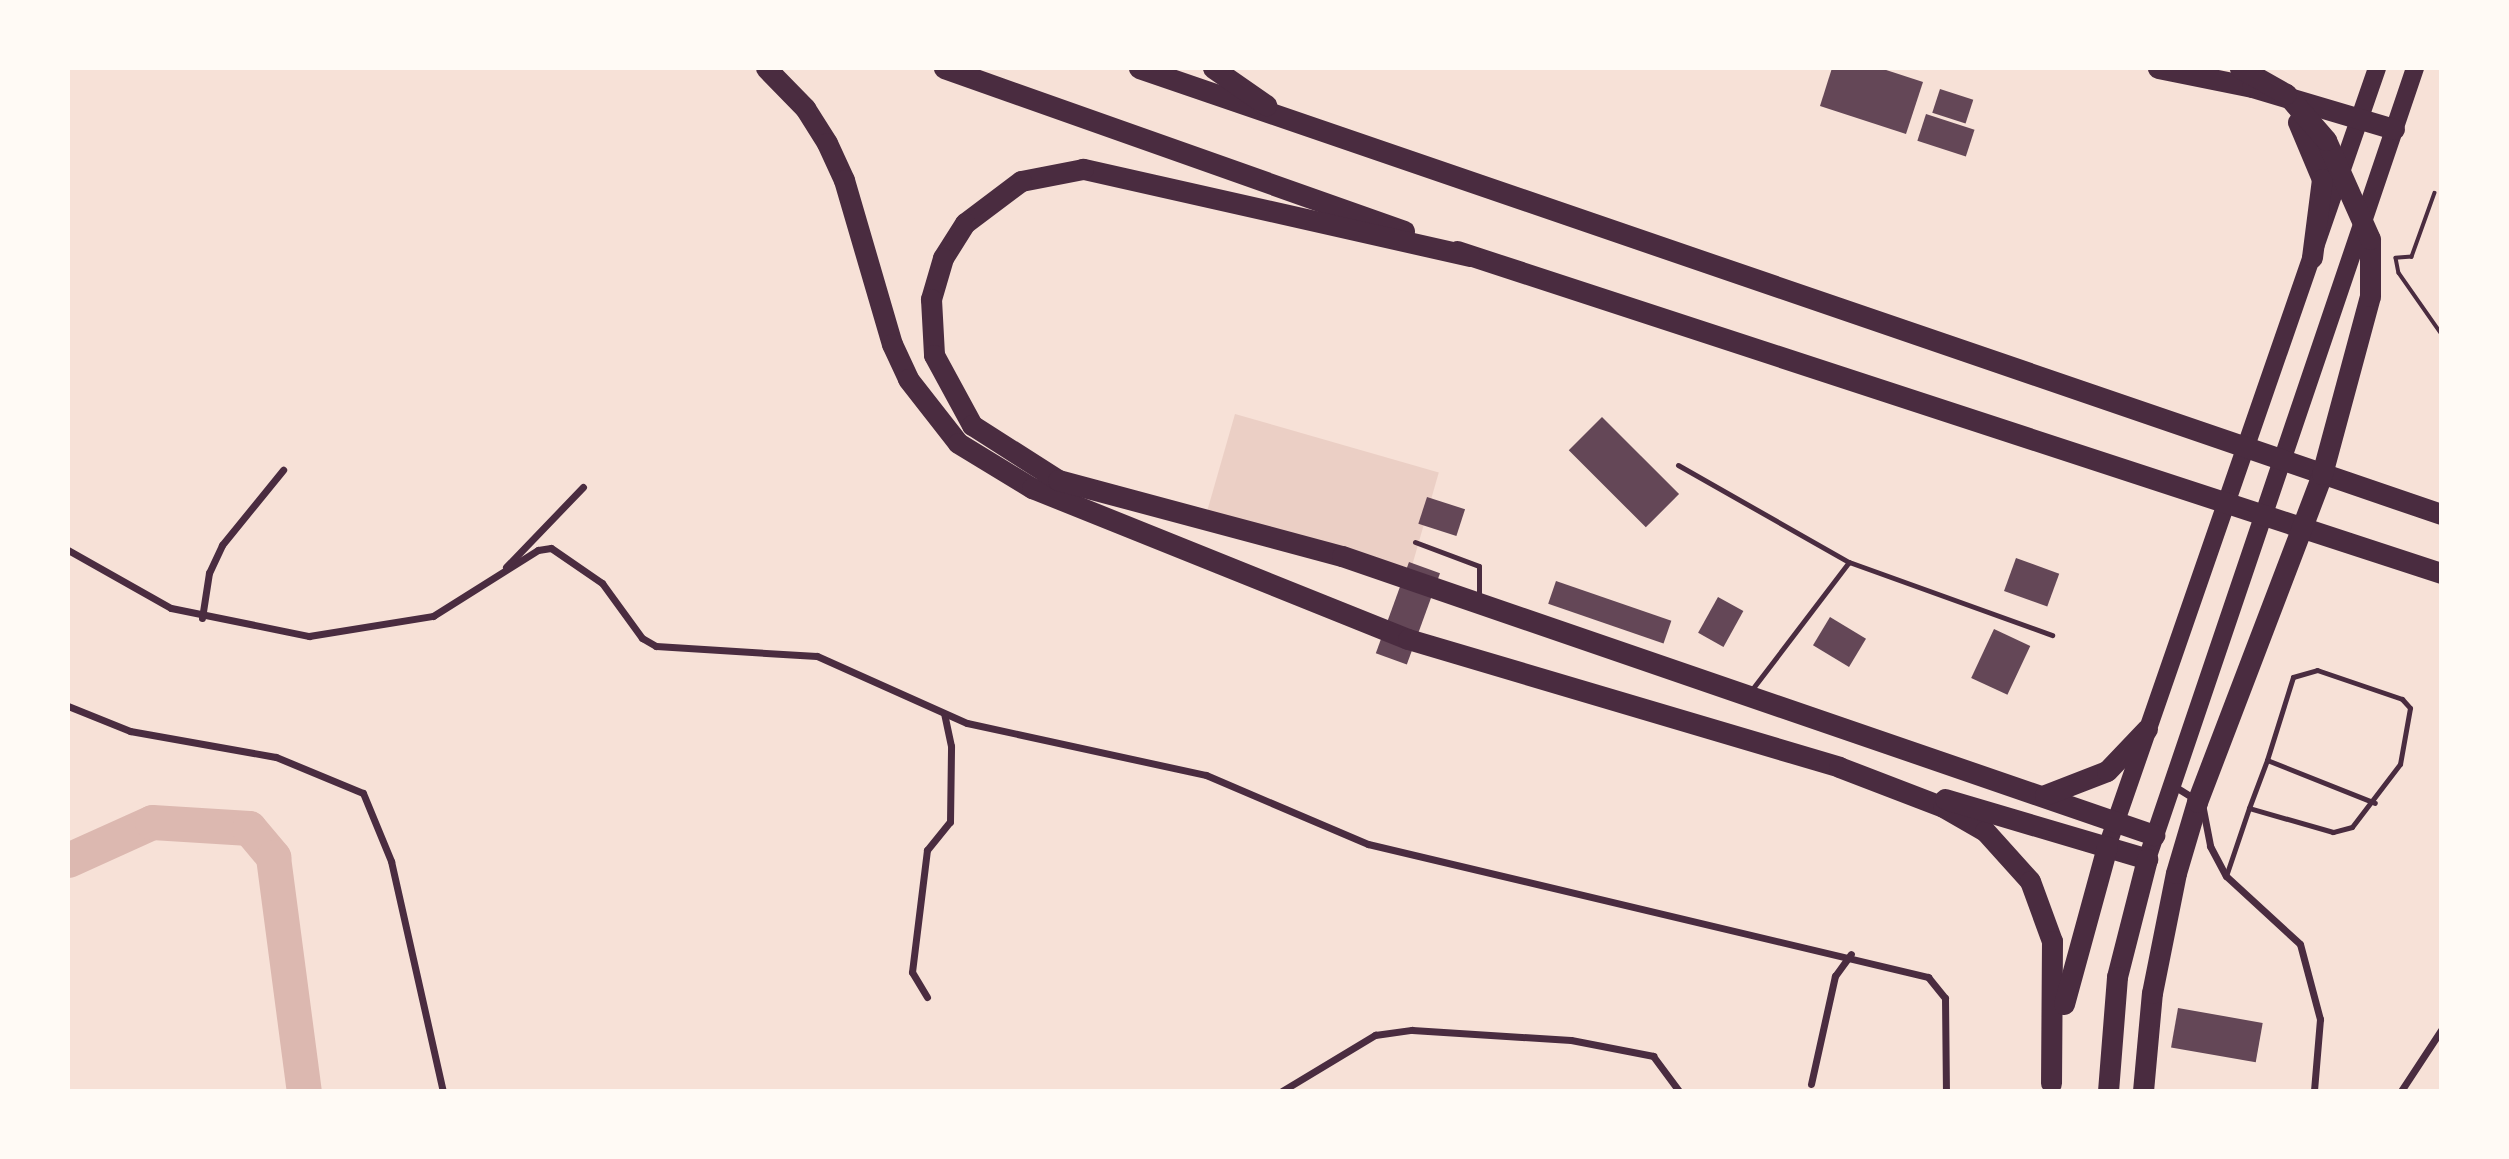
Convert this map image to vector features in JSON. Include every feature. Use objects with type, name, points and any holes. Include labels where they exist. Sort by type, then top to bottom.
[{"type":"highway","points":[[766,68],[806,108],[844,180],[908,379],[958,443],[988,464],[1408,639],[2147,859],[2117,977],[2108,1091]]},
{"type":"highway","points":[[944,68],[1470,256],[2441,573]]},
{"type":"highway","points":[[1139,68],[2441,514]]},
{"type":"highway","points":[[1213,68],[1289,121]]},
{"type":"highway","points":[[2158,68],[2252,87],[2394,129]]},
{"type":"highway","points":[[2143,1091],[2152,993],[2176,873],[2197,802],[2322,474],[2370,296],[2370,239],[2326,139],[2286,94],[2240,68]]},
{"type":"highway","points":[[2252,87],[2296,120],[2317,156],[2322,179],[2312,257]]},
{"type":"highway","points":[[1470,256],[1083,169],[1021,181],[965,223],[943,258],[930,323],[943,383],[972,425],[1058,480],[1206,516],[1478,602],[2045,795],[2154,835]]},
{"type":"highway","points":[[2045,795],[2107,771],[2147,729]]},
{"type":"highway","points":[[1839,767],[1943,807],[1985,831],[2030,881],[2052,940],[2051,1087]]},
{"type":"highway","points":[[2051,1087],[2071,965],[2106,848]]},
{"type":"main road","points":[[2106,848],[2377,68]]},
{"type":"main road","points":[[2147,859],[2315,355],[2415,68]]},
{"type":"street","points":[[202,618],[209,573],[222,545],[283,470]]},
{"type":"street","points":[[501,573],[583,487]]},
{"type":"street","points":[[68,550],[145,598],[202,618],[285,634],[336,635],[433,616],[501,573],[551,548],[602,583],[642,638],[656,646],[817,656],[891,685],[944,714],[1206,775],[1368,844],[1851,954],[1928,977],[1945,998],[1946,1091]]},
{"type":"street","points":[[68,706],[130,731],[276,757],[363,793],[391,861],[443,1091]]},
{"type":"street","points":[[927,997],[912,972],[927,850],[950,822],[951,746],[944,714]]},
{"type":"street","points":[[2170,784],[2202,804],[2210,846],[2226,876],[2300,944],[2320,1019],[2314,1091]]},
{"type":"street","points":[[1811,1084],[1835,976],[1851,954]]},
{"type":"street","points":[[1282,1091],[1375,1035],[1412,1030],[1570,1040],[1653,1056],[1679,1091]]},
{"type":"street","points":[[2401,1091],[2441,1030]]},
{"type":"lane","points":[[1678,465],[1849,562],[2052,635]]},
{"type":"lane","points":[[1415,542],[1479,566],[1478,602]]},
{"type":"lane","points":[[1748,694],[1849,562]]},
{"type":"lane","points":[[2226,876],[2293,677],[2304,671],[2402,699],[2410,716],[2400,764],[2364,820],[2333,832],[2249,808]]},
{"type":"lane","points":[[2267,760],[2375,803]]},
{"type":"path","points":[[2435,194],[2412,257],[2396,258],[2399,273],[2441,333]]},
{"type":"shaded area","points":[[1235,414],[1439,472],[1410,574],[1206,516]]},
{"type":"building","points":[[1832,68],[1880,68],[1923,82],[1906,134],[1820,106]]},
{"type":"building","points":[[1940,89],[1973,100],[1966,124],[1932,113]]},
{"type":"building","points":[[1926,114],[1975,130],[1966,156],[1917,141]]},
{"type":"building","points":[[1602,417],[1679,494],[1646,527],[1569,450]]},
{"type":"building","points":[[1427,497],[1465,509],[1456,536],[1418,524]]},
{"type":"building","points":[[2016,558],[2059,574],[2047,607],[2004,591]]},
{"type":"building","points":[[1409,562],[1440,573],[1407,664],[1376,653]]},
{"type":"building","points":[[1556,581],[1671,621],[1664,643],[1548,604]]},
{"type":"building","points":[[1718,597],[1743,611],[1723,647],[1698,633]]},
{"type":"building","points":[[1830,617],[1866,639],[1849,667],[1813,645]]},
{"type":"building","points":[[1994,629],[2030,646],[2007,695],[1971,678]]},
{"type":"building","points":[[2178,1008],[2263,1023],[2256,1062],[2171,1047]]},
{"type":"waterway","points":[[68,860],[152,822],[249,828],[273,857],[304,1091]]}]
